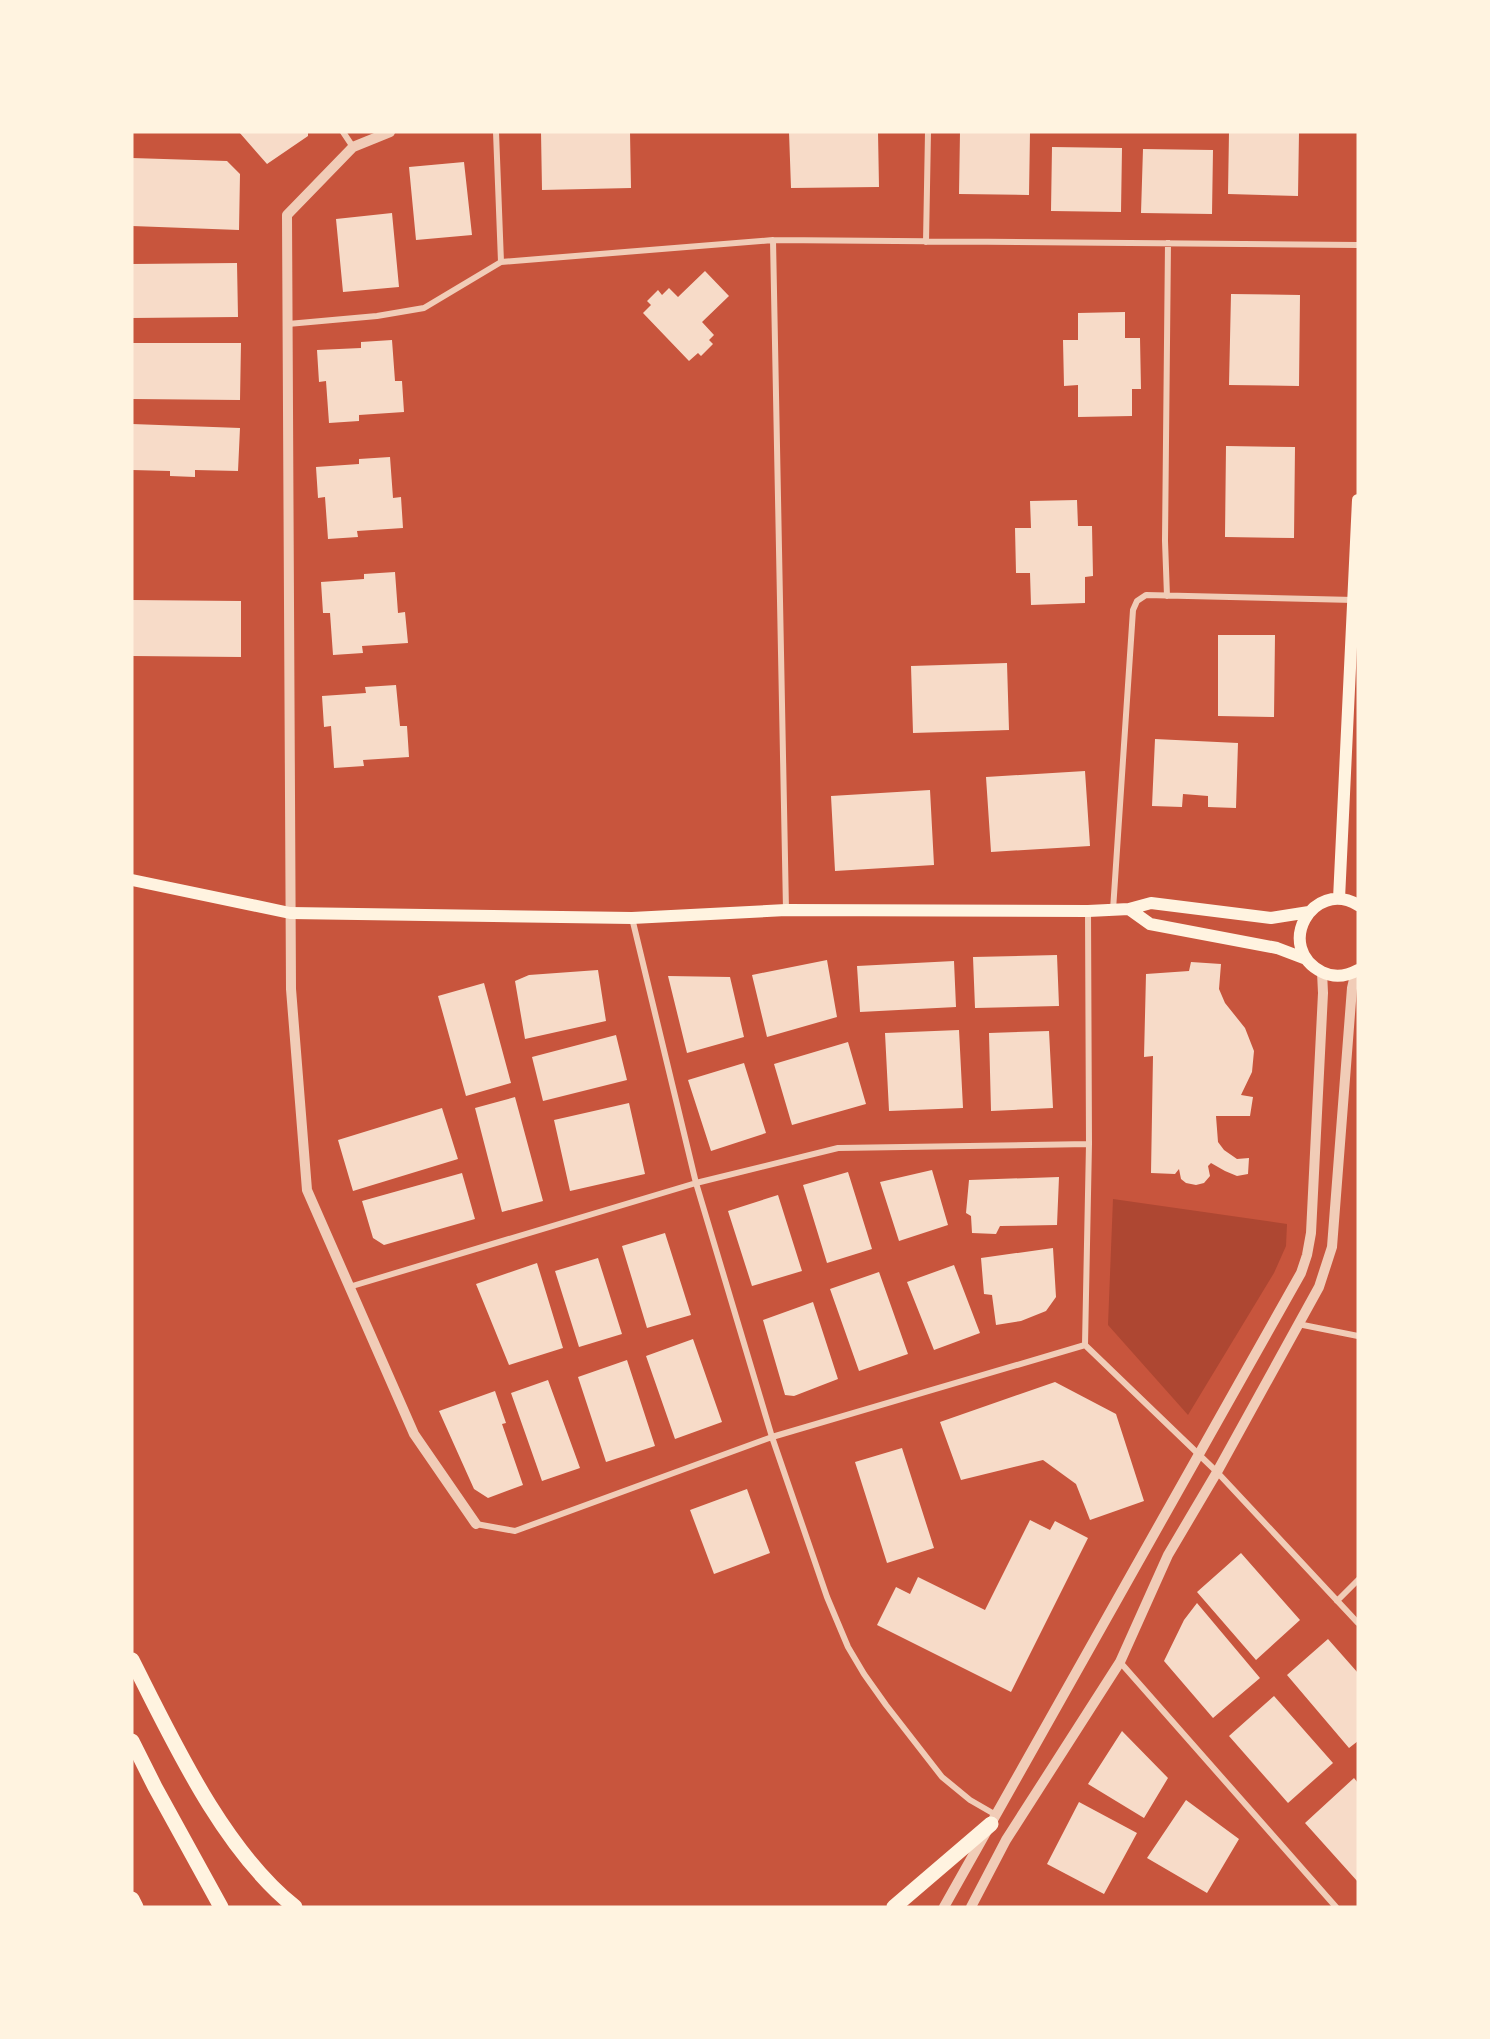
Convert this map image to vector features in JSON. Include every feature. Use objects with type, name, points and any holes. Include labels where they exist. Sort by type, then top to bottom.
[{"type":"highway","points":[[132,1660],[169,1734],[211,1806],[250,1862],[295,1907]]},
{"type":"highway","points":[[132,1741],[221,1907]]},
{"type":"highway","points":[[894,1907],[994,1819]]},
{"type":"highway","points":[[132,1899],[136,1907]]},
{"type":"main road","points":[[1339,899],[1358,500]]},
{"type":"main road","points":[[132,880],[290,913],[632,918],[786,910],[1113,911],[1151,903],[1271,918],[1309,912]]},
{"type":"main road","points":[[1357,971],[1338,976],[1315,968],[1306,959],[1299,935],[1302,922],[1319,904],[1344,899],[1358,905]]},
{"type":"main road","points":[[1129,909],[1150,924],[1277,948],[1306,959]]},
{"type":"street","points":[[343,132],[353,147]]},
{"type":"street","points":[[390,132],[353,147],[287,215],[291,989],[307,1190],[414,1434],[476,1524],[515,1531],[772,1437],[1084,1345]]},
{"type":"street","points":[[496,132],[501,261]]},
{"type":"street","points":[[926,242],[928,132]]},
{"type":"street","points":[[288,324],[376,316],[424,308],[501,261],[773,240],[1358,245]]},
{"type":"street","points":[[773,240],[786,910]]},
{"type":"street","points":[[1167,596],[1165,541],[1168,243]]},
{"type":"street","points":[[1113,911],[1133,610],[1137,601],[1146,595],[1354,600]]},
{"type":"street","points":[[1088,911],[1089,1144],[1084,1345],[1217,1472],[1358,1623]]},
{"type":"street","points":[[632,918],[696,1183],[772,1437],[827,1597],[848,1647],[886,1705],[942,1777],[994,1819]]},
{"type":"street","points":[[970,1907],[1006,1840],[1120,1662],[1168,1555],[1217,1472],[1319,1287],[1332,1247],[1351,1000],[1357,971]]},
{"type":"street","points":[[944,1907],[1300,1273],[1307,1255],[1311,1233],[1323,993],[1322,972]]},
{"type":"street","points":[[350,1287],[696,1183],[838,1148],[1089,1144]]},
{"type":"street","points":[[1298,1324],[1358,1336]]},
{"type":"street","points":[[1337,1600],[1358,1580]]},
{"type":"street","points":[[1120,1662],[1336,1907]]},
{"type":"shaded area","points":[[1113,1199],[1287,1224],[1286,1246],[1274,1273],[1188,1415],[1108,1325]]},
{"type":"building","points":[[239,132],[308,132],[308,136],[267,164]]},
{"type":"building","points":[[541,132],[630,132],[631,188],[542,190]]},
{"type":"building","points":[[789,132],[878,132],[879,187],[791,188]]},
{"type":"building","points":[[960,132],[1030,132],[1029,195],[959,194]]},
{"type":"building","points":[[1229,132],[1299,132],[1298,196],[1228,194]]},
{"type":"building","points":[[1052,147],[1122,148],[1121,212],[1051,211]]},
{"type":"building","points":[[1143,149],[1213,150],[1212,214],[1141,213]]},
{"type":"building","points":[[132,158],[227,161],[240,174],[239,230],[132,226]]},
{"type":"building","points":[[464,162],[472,235],[416,240],[409,167]]},
{"type":"building","points":[[392,213],[399,287],[343,292],[336,219]]},
{"type":"building","points":[[237,263],[238,317],[132,318],[132,264]]},
{"type":"building","points":[[705,271],[729,296],[702,322],[714,335],[709,340],[713,344],[701,356],[698,353],[689,361],[643,313],[651,305],[647,301],[658,290],[662,295],[669,288],[678,297]]},
{"type":"building","points":[[1231,294],[1300,295],[1299,386],[1229,385]]},
{"type":"building","points":[[1125,312],[1125,338],[1140,338],[1141,389],[1132,389],[1132,416],[1078,417],[1078,385],[1064,386],[1063,340],[1078,340],[1078,313]]},
{"type":"building","points":[[392,340],[395,381],[402,381],[404,412],[359,415],[359,421],[329,423],[326,381],[319,382],[317,350],[361,348],[361,342]]},
{"type":"building","points":[[132,343],[241,343],[240,400],[132,399]]},
{"type":"building","points":[[132,424],[240,428],[238,471],[195,470],[195,477],[170,476],[170,471],[132,470]]},
{"type":"building","points":[[1226,446],[1295,447],[1294,538],[1225,537]]},
{"type":"building","points":[[390,457],[393,498],[401,497],[403,528],[357,531],[358,537],[328,539],[325,497],[318,498],[316,467],[359,464],[359,459]]},
{"type":"building","points":[[1077,500],[1078,526],[1092,526],[1093,576],[1085,577],[1085,603],[1031,605],[1030,573],[1016,573],[1015,528],[1031,528],[1030,501]]},
{"type":"building","points":[[395,572],[398,613],[405,612],[408,643],[362,646],[363,653],[333,655],[330,613],[323,613],[321,582],[364,579],[364,574]]},
{"type":"building","points":[[132,600],[241,601],[241,657],[132,656]]},
{"type":"building","points":[[1218,635],[1275,635],[1274,717],[1218,716]]},
{"type":"building","points":[[1007,663],[1009,730],[913,733],[911,666]]},
{"type":"building","points":[[396,685],[400,726],[407,726],[409,757],[363,760],[364,766],[334,768],[331,726],[324,727],[322,696],[366,693],[365,687]]},
{"type":"building","points":[[1155,739],[1238,743],[1236,808],[1208,807],[1208,796],[1183,794],[1182,807],[1152,806]]},
{"type":"building","points":[[1085,771],[1090,846],[991,852],[986,777]]},
{"type":"building","points":[[930,790],[934,865],[835,871],[831,796]]},
{"type":"building","points":[[1057,955],[1059,1006],[975,1008],[973,957]]},
{"type":"building","points":[[827,960],[837,1017],[767,1037],[752,975]]},
{"type":"building","points":[[954,961],[956,1007],[860,1012],[857,966]]},
{"type":"building","points":[[1191,962],[1221,964],[1219,989],[1225,1003],[1245,1028],[1254,1051],[1252,1072],[1241,1095],[1253,1097],[1250,1116],[1216,1116],[1218,1142],[1224,1150],[1237,1159],[1249,1158],[1248,1174],[1237,1176],[1211,1163],[1208,1166],[1210,1176],[1204,1183],[1196,1185],[1186,1183],[1181,1179],[1179,1169],[1175,1174],[1151,1173],[1153,1056],[1144,1057],[1146,974],[1189,971]]},
{"type":"building","points":[[598,970],[606,1021],[525,1039],[515,981],[529,975]]},
{"type":"building","points":[[668,976],[730,977],[744,1037],[687,1053]]},
{"type":"building","points":[[484,983],[511,1083],[466,1096],[438,996]]},
{"type":"building","points":[[959,1030],[963,1108],[889,1111],[885,1033]]},
{"type":"building","points":[[1049,1031],[1053,1108],[991,1111],[989,1033]]},
{"type":"building","points":[[616,1035],[627,1080],[543,1101],[532,1057]]},
{"type":"building","points":[[848,1042],[866,1104],[792,1125],[774,1064]]},
{"type":"building","points":[[744,1063],[766,1133],[711,1151],[688,1080]]},
{"type":"building","points":[[515,1097],[543,1201],[502,1212],[475,1108]]},
{"type":"building","points":[[629,1103],[645,1174],[570,1191],[554,1120]]},
{"type":"building","points":[[442,1108],[458,1159],[353,1191],[338,1140]]},
{"type":"building","points":[[932,1170],[948,1225],[899,1241],[880,1182]]},
{"type":"building","points":[[848,1172],[872,1249],[827,1263],[803,1185]]},
{"type":"building","points":[[462,1173],[475,1219],[384,1245],[373,1238],[362,1201]]},
{"type":"building","points":[[1059,1177],[1057,1225],[1000,1226],[996,1234],[972,1233],[971,1216],[966,1213],[969,1180]]},
{"type":"building","points":[[778,1195],[802,1271],[752,1286],[728,1211]]},
{"type":"building","points":[[665,1233],[691,1315],[647,1328],[622,1246]]},
{"type":"building","points":[[1053,1248],[1056,1297],[1046,1311],[1021,1321],[996,1325],[992,1295],[984,1294],[981,1258]]},
{"type":"building","points":[[598,1258],[622,1334],[579,1347],[555,1271]]},
{"type":"building","points":[[537,1263],[563,1348],[509,1365],[476,1284]]},
{"type":"building","points":[[954,1265],[980,1333],[934,1350],[907,1282]]},
{"type":"building","points":[[879,1272],[908,1354],[859,1371],[830,1289]]},
{"type":"building","points":[[813,1302],[838,1379],[794,1396],[785,1395],[763,1320]]},
{"type":"building","points":[[693,1339],[722,1422],[675,1439],[646,1356]]},
{"type":"building","points":[[627,1360],[655,1446],[606,1462],[578,1377]]},
{"type":"building","points":[[548,1380],[580,1468],[542,1481],[511,1393]]},
{"type":"building","points":[[1055,1382],[1116,1414],[1144,1501],[1090,1520],[1076,1484],[1043,1460],[961,1480],[940,1422]]},
{"type":"building","points":[[495,1391],[506,1423],[502,1424],[523,1485],[488,1498],[474,1489],[439,1411]]},
{"type":"building","points":[[902,1448],[934,1548],[887,1563],[855,1462]]},
{"type":"building","points":[[747,1489],[770,1553],[714,1574],[690,1510]]},
{"type":"building","points":[[1030,1520],[1050,1530],[1055,1521],[1088,1538],[1011,1692],[877,1625],[896,1587],[910,1594],[918,1577],[985,1610]]},
{"type":"building","points":[[1241,1553],[1300,1620],[1256,1660],[1197,1592]]},
{"type":"building","points":[[1197,1603],[1260,1678],[1213,1718],[1164,1661],[1184,1620]]},
{"type":"building","points":[[1328,1639],[1358,1673],[1358,1741],[1349,1748],[1287,1675]]},
{"type":"building","points":[[1274,1696],[1333,1763],[1288,1803],[1229,1736]]},
{"type":"building","points":[[1122,1731],[1168,1778],[1144,1818],[1088,1784]]},
{"type":"building","points":[[1354,1778],[1358,1783],[1358,1882],[1305,1823]]},
{"type":"building","points":[[1186,1800],[1239,1839],[1207,1893],[1147,1858]]},
{"type":"building","points":[[1079,1802],[1137,1833],[1104,1894],[1047,1864]]}]
